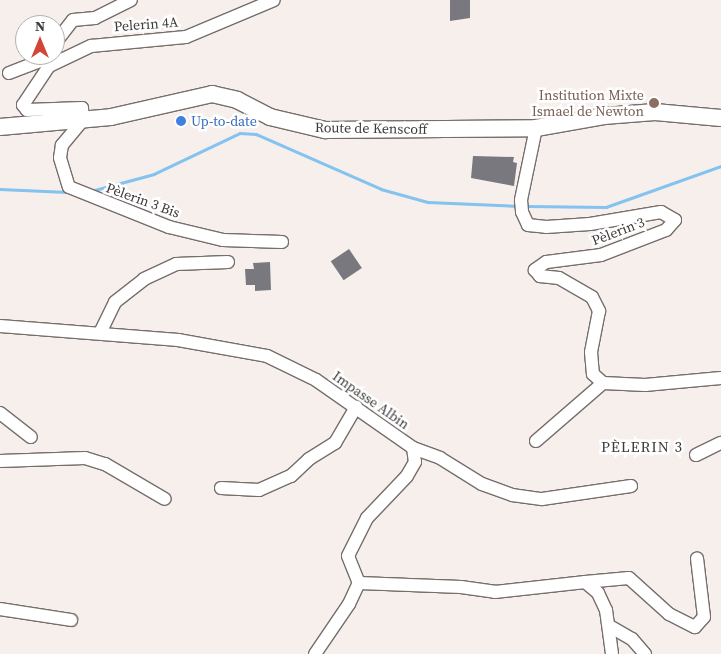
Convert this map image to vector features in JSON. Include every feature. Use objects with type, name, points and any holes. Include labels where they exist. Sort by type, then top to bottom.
[{"type":"main road","name":"Route de Kenscoff","points":[[0,127],[83,120],[212,94],[237,100],[270,117],[325,130],[536,128],[604,116],[655,112],[721,118]]},
{"type":"street","points":[[65,30],[73,20],[96,18],[131,0]]},
{"type":"street","name":"Pelerin 4A","points":[[65,55],[91,46],[186,37],[274,0]]},
{"type":"street","name":"Pelerin 4A","points":[[9,73],[34,65]]},
{"type":"street","points":[[46,65],[23,101],[24,108],[82,108],[85,114],[83,120]]},
{"type":"street","name":"Pèlerin 3 Bis","points":[[83,120],[62,145],[60,158],[69,187],[178,229],[223,240],[282,242]]},
{"type":"street","name":"Pèlerin 3","points":[[536,128],[521,206],[528,225],[546,227],[661,212],[675,220],[666,230],[601,255],[546,262],[535,270],[540,276],[559,278],[592,297],[599,311],[591,352],[593,374],[603,383]]},
{"type":"street","points":[[100,333],[115,302],[144,279],[176,264],[228,262]]},
{"type":"street","name":"Impasse Albin","points":[[0,326],[187,341],[267,356],[316,380],[356,407],[413,448],[414,462],[407,476],[367,518],[348,556],[360,583]]},
{"type":"street","points":[[536,441],[603,383],[645,385],[721,378]]},
{"type":"street","points":[[221,488],[259,490],[291,476],[336,443],[356,407]]},
{"type":"street","points":[[0,413],[31,438]]},
{"type":"street","points":[[696,456],[721,442]]},
{"type":"street","points":[[413,448],[440,458],[482,484],[512,495],[542,499],[631,486]]},
{"type":"street","points":[[0,460],[85,458],[113,468],[165,499]]},
{"type":"street","points":[[315,654],[349,604],[360,583],[461,587],[495,592],[629,578],[669,614],[695,627],[704,617],[697,558]]},
{"type":"street","points":[[586,582],[598,593],[611,627],[612,654]]},
{"type":"street","points":[[0,609],[72,620]]},
{"type":"street","points":[[611,627],[632,639],[645,654]]},
{"type":"building","points":[[450,0],[470,0],[470,18],[450,21]]},
{"type":"building","points":[[473,156],[514,157],[513,162],[517,163],[514,186],[471,178]]},
{"type":"building","points":[[349,249],[362,268],[344,280],[331,261]]},
{"type":"building","points":[[270,262],[271,290],[255,291],[255,285],[246,285],[245,269],[254,269],[253,263]]},
{"type":"waterway","points":[[91,191],[154,174],[240,133],[256,134],[381,189],[428,202],[518,206]]},
{"type":"waterway","points":[[526,206],[606,207],[721,166]]},
{"type":"waterway","points":[[0,189],[67,192]]},
{"type":"place","name":"Institution Mixte Ismael de Newton","points":[[654,103]]},
{"type":"place","name":"Up-to-date","points":[[181,121]]},
{"type":"district","name":"PÈLERIN 3","points":[[642,447]]}]
